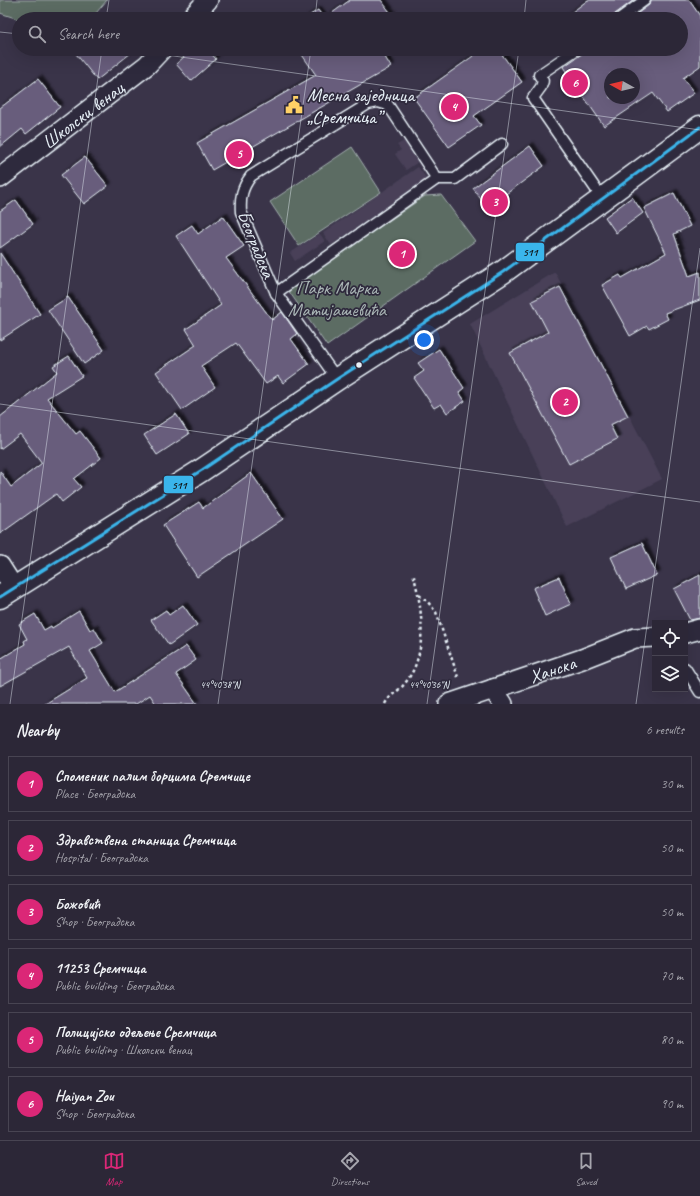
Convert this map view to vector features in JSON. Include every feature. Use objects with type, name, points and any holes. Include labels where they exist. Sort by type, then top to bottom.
[{"type":"main road","points":[[7,593],[202,470],[337,378],[503,272],[700,127]]},
{"type":"street","points":[[197,12],[208,0]]},
{"type":"street","name":"Школски венац","points":[[0,178],[147,65],[155,56]]},
{"type":"street","points":[[0,566],[7,593]]},
{"type":"street","points":[[688,632],[700,629]]},
{"type":"street","name":"Ханска","points":[[449,704],[471,697],[498,697],[582,659],[635,638],[652,638]]},
{"type":"lane","points":[[629,12],[645,0]]},
{"type":"lane","points":[[567,56],[539,75],[542,81],[541,87],[533,98],[602,198]]},
{"type":"lane","name":"Београдска","points":[[337,378],[276,293],[241,212],[240,198],[244,185],[251,176],[368,104],[378,102],[388,105],[437,179]]},
{"type":"lane","points":[[276,293],[437,179],[455,179],[502,144]]},
{"type":"lane","points":[[688,673],[700,692]]},
{"type":"path","points":[[385,704],[389,698],[406,683],[414,670],[420,651],[421,629],[419,595],[413,573]]},
{"type":"path","points":[[419,595],[427,601],[436,612],[456,676],[471,697]]},
{"type":"shaded area","points":[[404,141],[418,162],[406,170],[395,154],[401,150],[397,145]]},
{"type":"shaded area","points":[[418,167],[427,179],[331,245],[323,233]]},
{"type":"shaded area","points":[[320,234],[325,241],[295,261],[290,253]]},
{"type":"shaded area","points":[[555,272],[662,479],[567,527],[470,324]]},
{"type":"green space","points":[[0,0],[107,0],[97,12],[12,12],[12,17],[0,13]]},
{"type":"green space","points":[[352,147],[381,192],[299,246],[270,202]]},
{"type":"green space","name":"Парк Марка Матијашевића","points":[[441,195],[475,241],[327,346],[288,290],[425,196]]},
{"type":"building","points":[[350,0],[381,0],[390,12],[334,12]]},
{"type":"building","points":[[588,0],[634,0],[618,12],[572,12]]},
{"type":"building","points":[[651,0],[689,0],[700,16],[700,66],[683,78],[694,93],[667,112],[653,93],[640,102],[640,68],[604,68],[604,104],[637,104],[604,126],[563,67],[579,56],[688,56],[688,12],[640,12],[649,5]]},
{"type":"building","points":[[78,56],[127,56],[97,80]]},
{"type":"building","points":[[185,56],[213,56],[216,59],[191,81],[176,64]]},
{"type":"building","name":"Месна заједница „Сремчица”","points":[[303,56],[384,56],[391,67],[212,170],[197,143],[316,75]]},
{"type":"building","points":[[473,56],[503,56],[522,82],[474,116],[481,125],[449,147],[414,98]]},
{"type":"building","points":[[38,79],[60,107],[26,134],[22,129],[0,147],[0,108]]},
{"type":"building","points":[[530,146],[544,166],[487,208],[473,188]]},
{"type":"building","points":[[85,157],[108,186],[84,204],[61,175]]},
{"type":"building","points":[[674,193],[690,226],[674,234],[689,276],[700,272],[700,300],[665,313],[668,319],[649,329],[647,326],[630,336],[602,285],[620,275],[622,278],[666,253],[644,208]]},
{"type":"building","points":[[632,197],[643,213],[616,233],[605,217]]},
{"type":"building","points":[[16,200],[33,224],[0,248],[0,211]]},
{"type":"building","points":[[223,216],[244,246],[226,258],[272,320],[282,312],[297,334],[291,339],[309,364],[283,383],[278,376],[266,384],[236,343],[201,366],[215,387],[182,410],[156,372],[196,345],[186,329],[221,305],[176,236],[192,225],[198,234]]},
{"type":"building","points":[[0,253],[40,314],[0,340]]},
{"type":"building","points":[[560,287],[628,416],[610,425],[617,439],[569,464],[510,353],[548,332],[532,301]]},
{"type":"building","points":[[68,297],[104,350],[84,364],[48,310]]},
{"type":"building","points":[[439,349],[464,388],[459,392],[465,401],[447,413],[441,404],[434,408],[414,378],[424,371],[418,363]]},
{"type":"building","points":[[69,356],[82,376],[47,398],[76,434],[80,431],[101,458],[74,479],[81,487],[62,502],[56,494],[0,534],[0,471],[11,487],[42,463],[20,434],[0,449],[0,417],[57,372],[53,366]]},
{"type":"building","points":[[176,414],[189,434],[157,455],[144,435]]},
{"type":"building","points":[[251,473],[283,519],[197,577],[163,525],[199,502],[203,508]]},
{"type":"building","points":[[642,543],[657,575],[626,589],[611,557]]},
{"type":"building","points":[[700,575],[700,618],[690,620],[674,589]]},
{"type":"building","points":[[559,577],[571,604],[545,616],[533,588]]},
{"type":"building","points":[[183,605],[197,625],[169,645],[151,620],[166,610],[169,615]]},
{"type":"building","points":[[79,611],[90,630],[94,628],[103,643],[90,651],[115,692],[186,646],[196,660],[176,674],[197,704],[156,704],[150,695],[136,704],[45,704],[87,678],[69,647],[0,686],[0,659],[25,644],[24,641],[27,639],[19,624],[35,614],[44,630],[51,626],[52,628]]},
{"type":"transit line","name":"511","points":[[0,597],[202,470],[337,379],[503,272],[700,127]]},
{"type":"place","name":"Haiyan Zou","points":[[575,83]]},
{"type":"place","name":"Месна заједница „Сремчица”","points":[[294,105]]},
{"type":"place","name":"11253 Сремчица","points":[[454,107]]},
{"type":"place","name":"Полицијско одељење Сремчица","points":[[239,154]]},
{"type":"place","name":"Божовић","points":[[495,202]]},
{"type":"place","name":"Споменик палим борцима Сремчице","points":[[402,254]]},
{"type":"place","name":"Здравствена станица Сремчица","points":[[565,402]]}]
